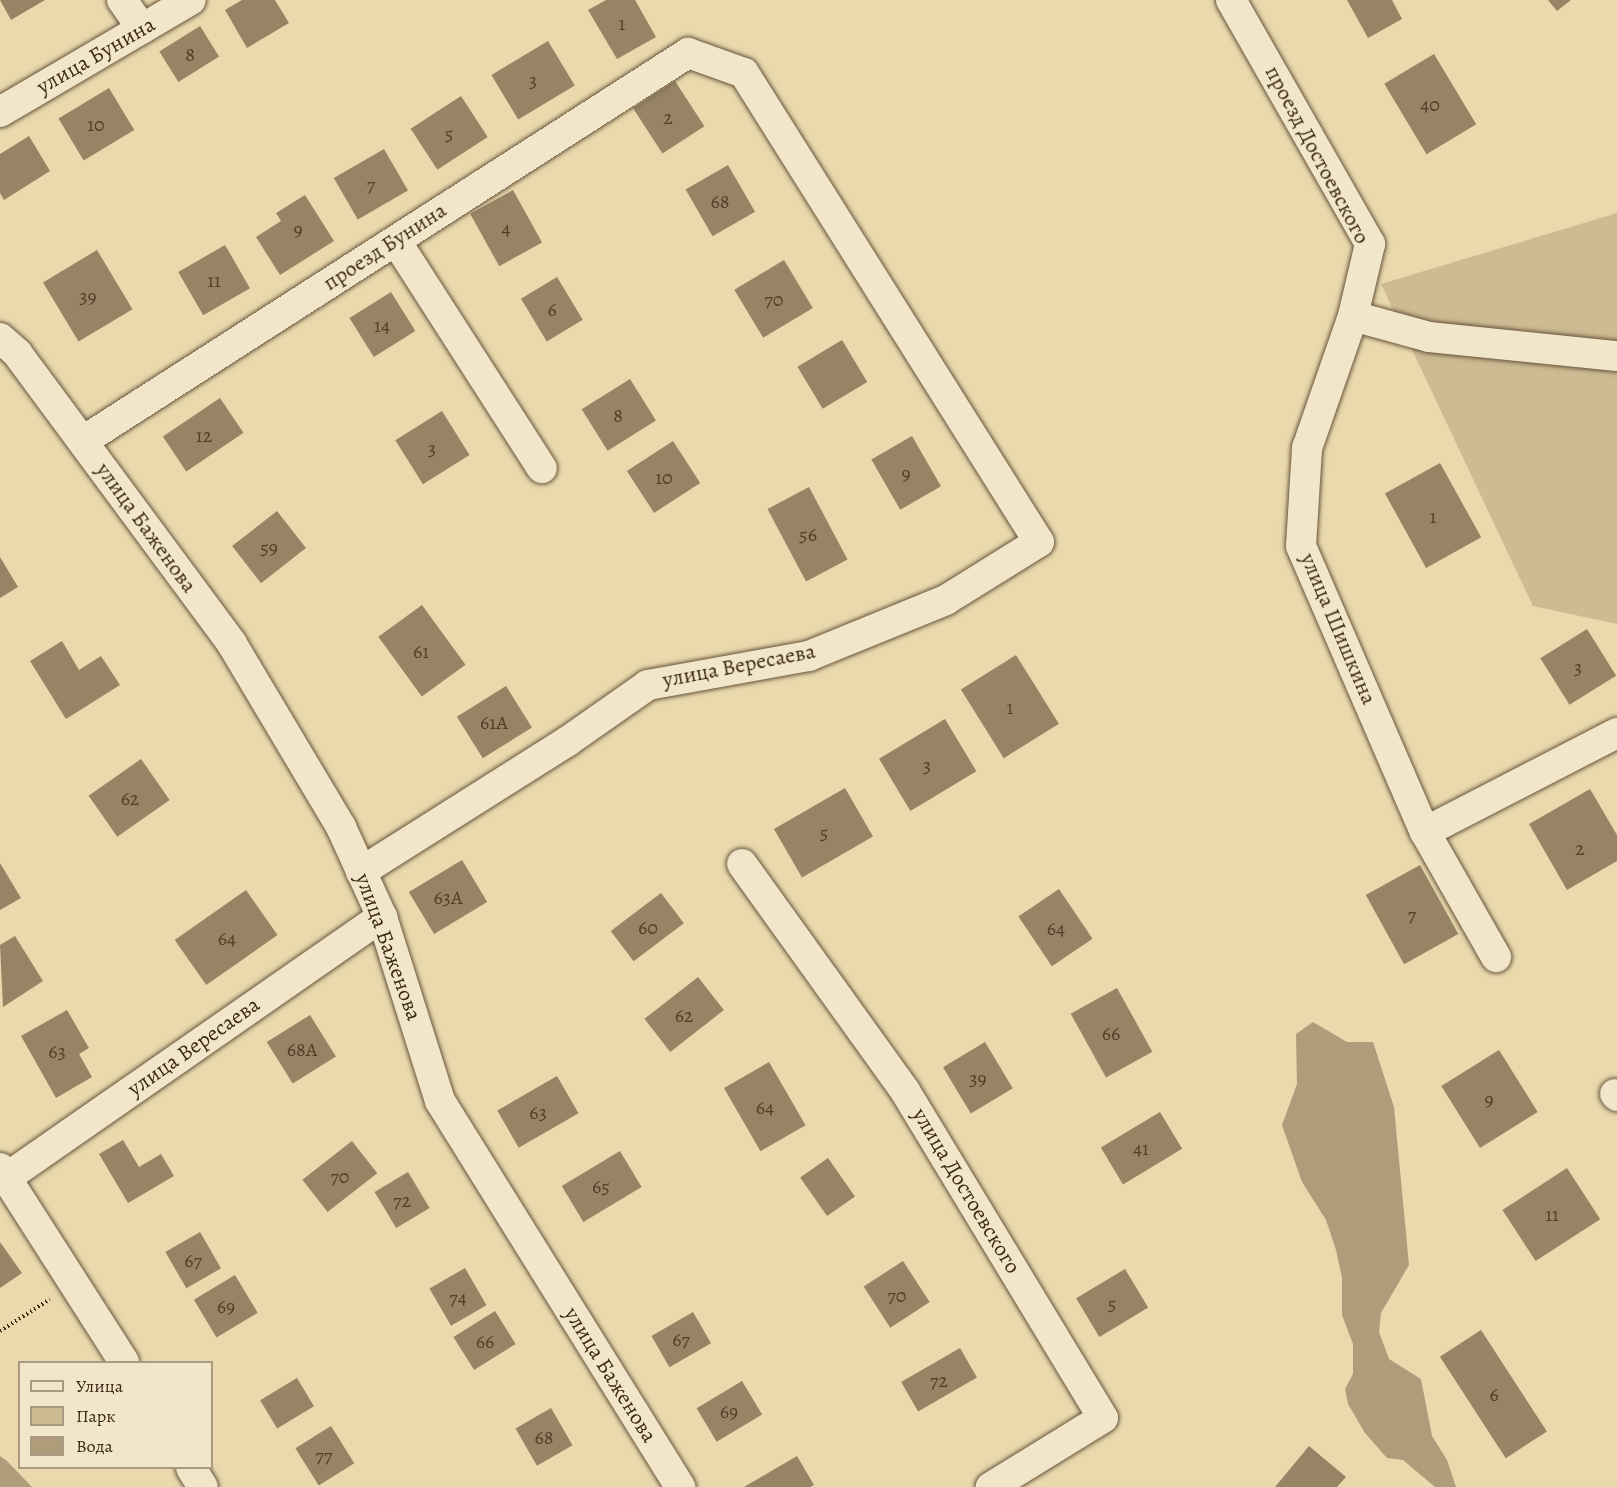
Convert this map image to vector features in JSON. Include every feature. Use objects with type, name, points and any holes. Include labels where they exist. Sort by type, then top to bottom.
[{"type":"street","points":[[122,0],[142,29]]},
{"type":"street","name":"улица Бунина","points":[[0,112],[192,0]]},
{"type":"street","name":"проезд Достоевского","points":[[1232,0],[1370,244],[1353,316]]},
{"type":"street","name":"проезд Бунина","points":[[82,441],[688,53],[744,73],[1039,542]]},
{"type":"street","points":[[396,241],[542,468]]},
{"type":"street","points":[[1353,316],[1429,337],[1617,356]]},
{"type":"street","name":"улица Шишкина","points":[[1353,316],[1307,448],[1301,546],[1425,832],[1496,957]]},
{"type":"street","name":"улица Баженова","points":[[0,338],[17,353],[232,644],[341,827],[382,917],[440,1101],[680,1487]]},
{"type":"street","name":"улица Вересаева","points":[[361,872],[568,741],[648,685],[809,656],[946,600],[1039,542]]},
{"type":"street","points":[[1425,832],[1617,733]]},
{"type":"street","name":"улица Достоевского","points":[[742,864],[905,1091],[1103,1418],[992,1487]]},
{"type":"street","name":"улица Вересаева","points":[[3,1173],[382,917]]},
{"type":"street","points":[[3,1173],[123,1361]]},
{"type":"street","points":[[192,1469],[203,1487]]},
{"type":"path","points":[[0,1331],[74,1284]]},
{"type":"green space","points":[[1617,213],[1617,624],[1533,606],[1381,284]]},
{"type":"water","points":[[1313,1022],[1347,1042],[1373,1042],[1394,1107],[1409,1265],[1381,1313],[1379,1332],[1389,1359],[1421,1379],[1432,1436],[1447,1460],[1456,1487],[1435,1487],[1403,1460],[1387,1458],[1365,1433],[1348,1404],[1345,1389],[1353,1374],[1353,1344],[1342,1315],[1342,1278],[1336,1250],[1326,1220],[1302,1182],[1282,1125],[1297,1084],[1296,1034]]},
{"type":"water","points":[[0,1456],[7,1461],[32,1487],[0,1487]]},
{"type":"building","points":[[0,0],[45,0],[11,20]]},
{"type":"building","points":[[242,0],[275,0],[289,23],[247,48],[225,10]]},
{"type":"building","points":[[606,0],[635,0],[656,37],[617,59],[588,10]]},
{"type":"building","points":[[1347,0],[1392,0],[1402,19],[1368,38]]},
{"type":"building","points":[[1548,0],[1571,0],[1557,11]]},
{"type":"building","points":[[200,26],[219,57],[178,82],[159,51]]},
{"type":"building","points":[[548,41],[575,86],[518,120],[491,75]]},
{"type":"building","points":[[1434,54],[1476,124],[1427,154],[1384,84]]},
{"type":"building","points":[[675,81],[704,126],[662,154],[633,108]]},
{"type":"building","points":[[109,88],[134,130],[84,160],[58,118]]},
{"type":"building","points":[[461,96],[488,137],[437,170],[411,129]]},
{"type":"building","points":[[29,136],[50,171],[4,200],[0,193],[0,154]]},
{"type":"building","points":[[384,149],[408,191],[358,220],[334,178]]},
{"type":"building","points":[[728,165],[755,212],[713,236],[686,190]]},
{"type":"building","points":[[513,190],[542,242],[499,266],[470,214]]},
{"type":"building","points":[[305,195],[334,241],[280,275],[256,237],[281,221],[276,213]]},
{"type":"building","points":[[225,245],[250,288],[203,315],[178,272]]},
{"type":"building","points":[[97,250],[133,309],[79,342],[43,282]]},
{"type":"building","points":[[784,260],[813,308],[763,338],[734,290]]},
{"type":"building","points":[[557,277],[583,320],[547,341],[521,299]]},
{"type":"building","points":[[391,292],[415,331],[374,357],[349,318]]},
{"type":"building","points":[[842,340],[867,382],[823,409],[797,367]]},
{"type":"building","points":[[630,379],[656,421],[608,451],[582,409]]},
{"type":"building","points":[[220,398],[243,433],[186,471],[163,437]]},
{"type":"building","points":[[442,411],[470,455],[423,484],[395,440]]},
{"type":"building","points":[[912,436],[941,486],[900,510],[871,460]]},
{"type":"building","points":[[673,441],[700,483],[654,513],[627,471]]},
{"type":"building","points":[[1440,463],[1481,537],[1426,568],[1385,494]]},
{"type":"building","points":[[809,487],[847,559],[806,581],[768,509]]},
{"type":"building","points":[[277,511],[306,548],[261,583],[232,546]]},
{"type":"building","points":[[0,557],[18,587],[0,598]]},
{"type":"building","points":[[422,605],[465,665],[422,697],[378,637]]},
{"type":"building","points":[[1587,629],[1616,676],[1570,705],[1540,658]]},
{"type":"building","points":[[62,641],[79,670],[101,656],[120,685],[66,719],[30,661]]},
{"type":"building","points":[[1016,655],[1059,724],[1004,758],[961,689]]},
{"type":"building","points":[[506,686],[532,728],[483,758],[457,717]]},
{"type":"building","points":[[945,719],[976,771],[910,811],[879,759]]},
{"type":"building","points":[[141,759],[170,800],[117,837],[89,796]]},
{"type":"building","points":[[845,788],[873,836],[802,877],[774,829]]},
{"type":"building","points":[[1590,789],[1617,835],[1617,861],[1567,890],[1529,824]]},
{"type":"building","points":[[462,860],[487,902],[434,934],[409,892]]},
{"type":"building","points":[[0,863],[21,898],[0,910]]},
{"type":"building","points":[[1420,865],[1458,934],[1404,964],[1366,895]]},
{"type":"building","points":[[1059,889],[1093,939],[1052,966],[1018,916]]},
{"type":"building","points":[[246,890],[278,935],[206,985],[175,940]]},
{"type":"building","points":[[661,893],[684,923],[634,961],[611,931]]},
{"type":"building","points":[[15,936],[43,981],[3,1007],[0,945]]},
{"type":"building","points":[[698,977],[724,1010],[670,1052],[644,1019]]},
{"type":"building","points":[[1117,988],[1152,1052],[1106,1078],[1071,1014]]},
{"type":"building","points":[[67,1010],[89,1048],[79,1054],[92,1077],[56,1098],[21,1036]]},
{"type":"building","points":[[310,1015],[336,1057],[293,1084],[267,1042]]},
{"type":"building","points":[[985,1042],[1013,1088],[971,1114],[943,1067]]},
{"type":"building","points":[[1499,1050],[1538,1112],[1480,1148],[1441,1086]]},
{"type":"building","points":[[769,1062],[805,1125],[760,1151],[724,1088]]},
{"type":"building","points":[[557,1076],[578,1113],[519,1148],[497,1110]]},
{"type":"building","points":[[1160,1112],[1182,1149],[1123,1184],[1101,1148]]},
{"type":"building","points":[[123,1140],[139,1167],[161,1154],[174,1176],[128,1203],[99,1154]]},
{"type":"building","points":[[352,1141],[377,1173],[328,1212],[302,1180]]},
{"type":"building","points":[[620,1151],[642,1187],[583,1222],[562,1186]]},
{"type":"building","points":[[828,1158],[855,1197],[827,1216],[800,1178]]},
{"type":"building","points":[[1567,1168],[1600,1219],[1536,1261],[1502,1210]]},
{"type":"building","points":[[408,1172],[430,1208],[396,1228],[375,1192]]},
{"type":"building","points":[[200,1232],[221,1268],[186,1288],[165,1252]]},
{"type":"building","points":[[0,1242],[22,1273],[0,1288]]},
{"type":"building","points":[[903,1261],[930,1302],[890,1328],[864,1287]]},
{"type":"building","points":[[465,1268],[486,1305],[451,1326],[429,1288]]},
{"type":"building","points":[[1125,1269],[1148,1308],[1099,1337],[1076,1298]]},
{"type":"building","points":[[235,1275],[258,1313],[217,1337],[194,1300]]},
{"type":"building","points":[[495,1311],[516,1344],[474,1370],[453,1337]]},
{"type":"building","points":[[693,1312],[711,1343],[669,1367],[651,1336]]},
{"type":"building","points":[[1481,1330],[1547,1431],[1506,1458],[1440,1357]]},
{"type":"building","points":[[960,1348],[977,1377],[918,1411],[901,1382]]},
{"type":"building","points":[[297,1378],[314,1406],[277,1428],[260,1400]]},
{"type":"building","points":[[742,1381],[762,1414],[717,1442],[697,1408]]},
{"type":"building","points":[[551,1408],[572,1445],[537,1466],[515,1428]]},
{"type":"building","points":[[331,1426],[354,1463],[319,1486],[295,1448]]},
{"type":"building","points":[[1309,1446],[1346,1477],[1337,1487],[1275,1487]]},
{"type":"building","points":[[797,1456],[814,1485],[810,1487],[744,1487]]}]
